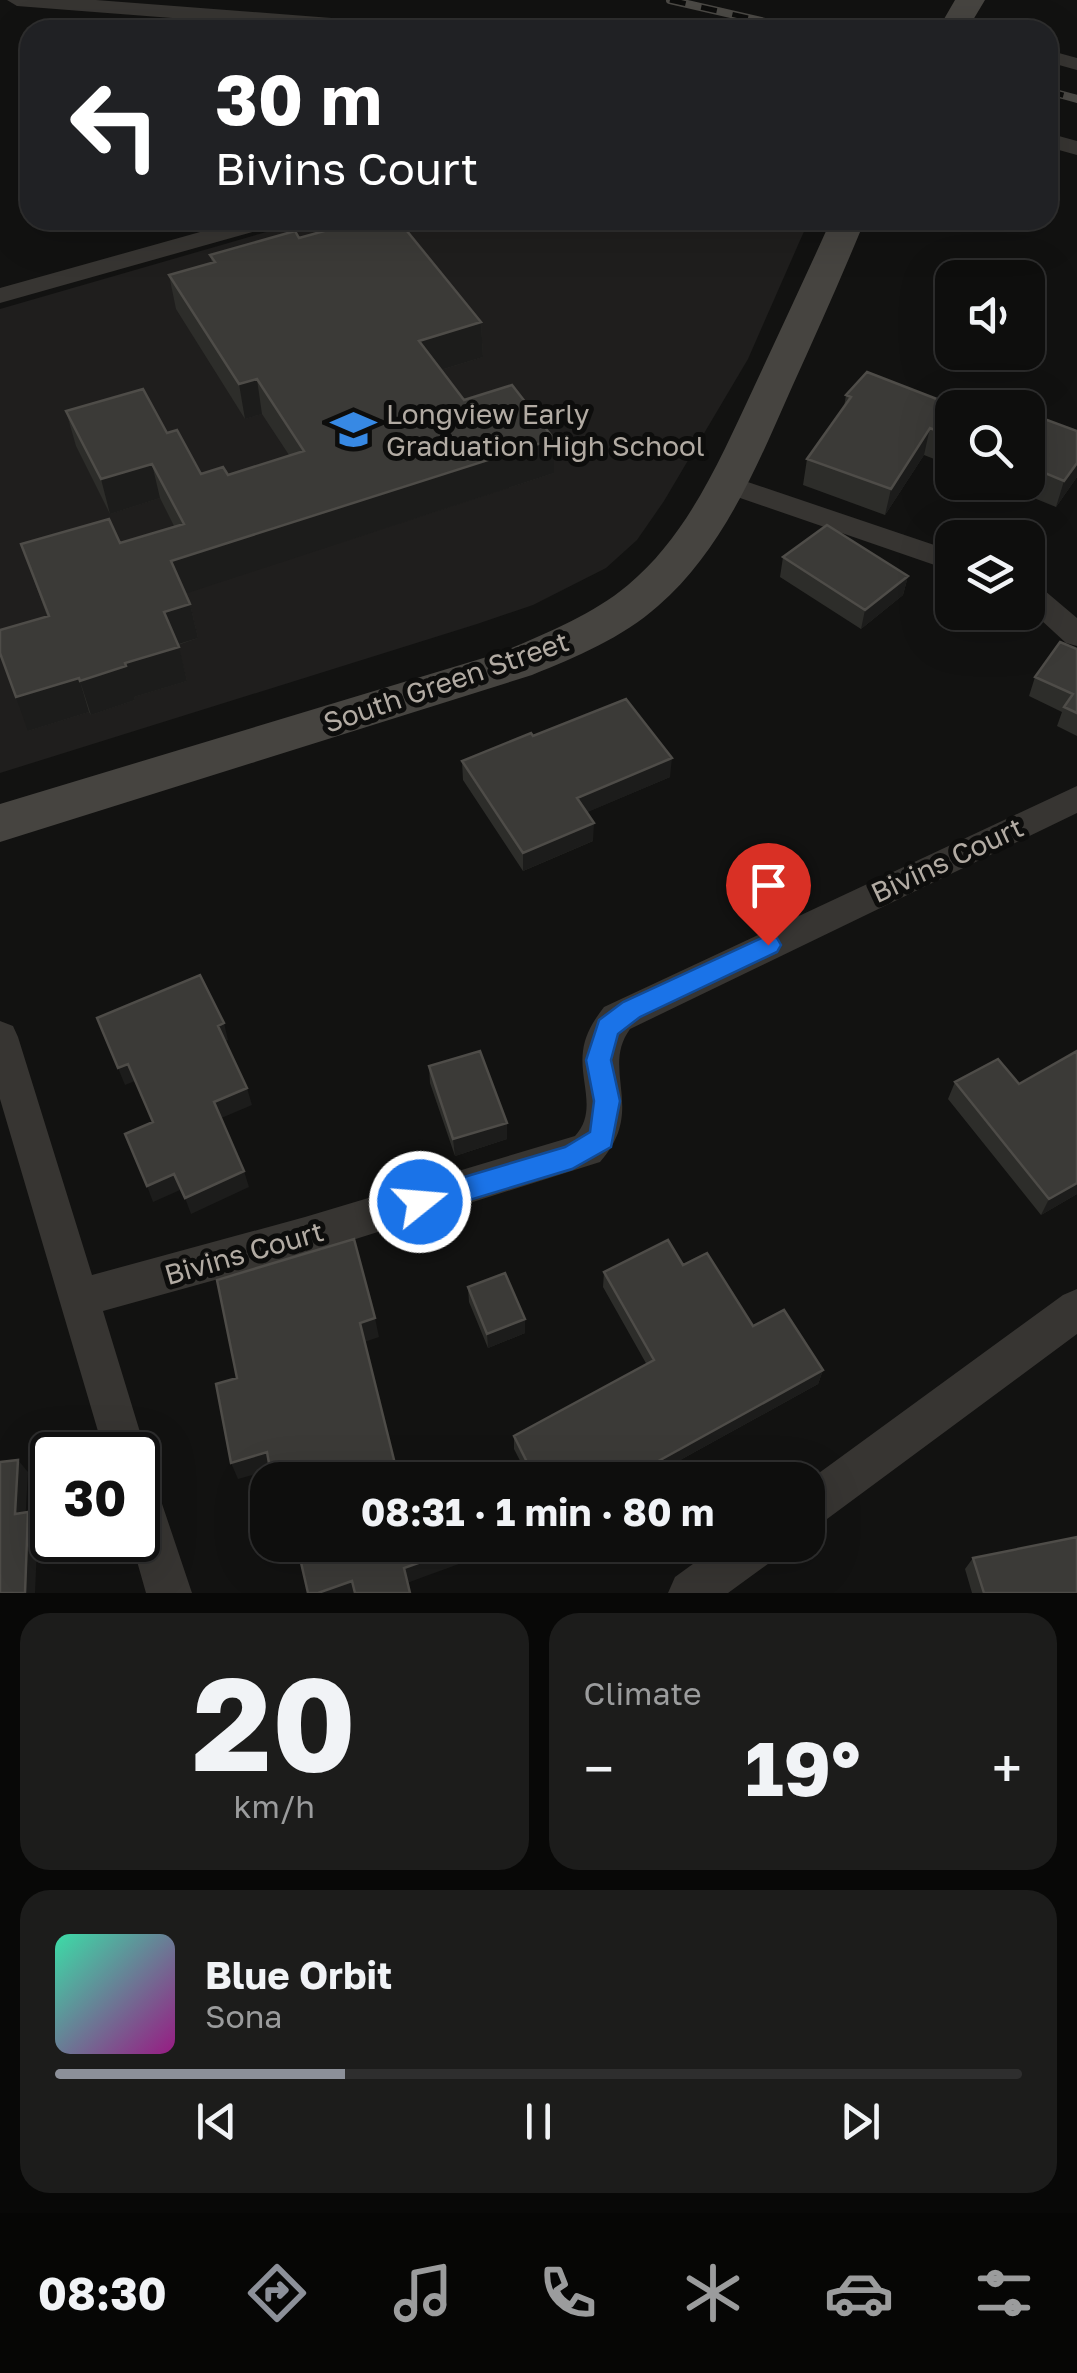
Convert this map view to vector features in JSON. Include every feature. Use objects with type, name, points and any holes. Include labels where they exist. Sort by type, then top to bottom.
[{"type":"street","points":[[17,0],[278,20]]},
{"type":"street","points":[[0,296],[234,230]]},
{"type":"street","name":"South Green Street","points":[[0,823],[489,672],[590,632],[648,592],[700,530],[728,484],[843,230]]},
{"type":"street","points":[[728,484],[935,556]]},
{"type":"street","points":[[1045,607],[1077,635]]},
{"type":"street","name":"Bivins Court","points":[[77,1299],[305,1236],[587,1150],[602,1138],[607,1122],[600,1044],[617,1018],[1077,799]]},
{"type":"street","points":[[0,1037],[119,1432]]},
{"type":"street","points":[[825,1494],[1077,1308]]},
{"type":"street","points":[[159,1562],[169,1593]]},
{"type":"street","points":[[691,1593],[733,1562]]},
{"type":"shaded area","name":"Longview Early Graduation High School","points":[[273,230],[805,230],[748,359],[664,501],[637,540],[606,568],[533,605],[477,624],[0,773],[0,309]]},
{"type":"building","points":[[328,230],[406,230],[481,322],[419,341],[464,400],[512,385],[554,439],[171,561],[190,604],[164,612],[179,647],[80,681],[79,678],[16,697],[0,653],[0,630],[49,616],[21,544],[109,519],[120,543],[184,524],[152,464],[101,479],[66,411],[143,389],[167,433],[177,430],[201,474],[223,467],[228,475],[304,451],[257,379],[239,384],[169,275],[215,262],[210,255],[295,231],[299,238]]},
{"type":"building","points":[[867,372],[935,398],[935,430],[930,428],[891,489],[807,459],[851,397],[846,395]]},
{"type":"building","points":[[1045,419],[1077,431],[1077,463],[1064,481],[1045,473]]},
{"type":"building","points":[[827,525],[908,576],[865,610],[783,557]]},
{"type":"building","points":[[1060,642],[1077,649],[1077,713],[1064,707],[1073,694],[1035,677]]},
{"type":"building","points":[[626,699],[672,758],[577,798],[594,823],[523,853],[462,761]]},
{"type":"building","points":[[200,975],[224,1023],[218,1026],[247,1088],[214,1102],[244,1171],[185,1198],[174,1174],[147,1186],[125,1134],[153,1122],[128,1064],[118,1068],[97,1018]]},
{"type":"building","points":[[480,1051],[507,1123],[453,1139],[429,1066]]},
{"type":"building","points":[[1077,1051],[1077,1183],[1049,1199],[955,1082],[998,1059],[1019,1084]]},
{"type":"building","points":[[354,1239],[375,1318],[360,1323],[395,1462],[269,1462],[267,1452],[231,1463],[216,1384],[237,1378],[217,1280]]},
{"type":"building","points":[[668,1240],[683,1265],[707,1253],[753,1326],[784,1310],[823,1370],[657,1462],[527,1462],[514,1436],[654,1360],[604,1272]]},
{"type":"building","points":[[505,1273],[525,1319],[487,1334],[468,1287]]},
{"type":"building","points":[[18,1460],[15,1514],[28,1512],[25,1593],[0,1593],[0,1462]]},
{"type":"building","points":[[1077,1537],[1077,1593],[984,1593],[973,1558]]},
{"type":"building","points":[[301,1562],[421,1562],[404,1568],[410,1593],[355,1593],[352,1581],[308,1593]]},
{"type":"railway","points":[[670,0],[757,20]]},
{"type":"railway","points":[[1058,94],[1077,99]]},
{"type":"place","name":"Longview Early Graduation High School","points":[[353,430]]},
{"type":"route","points":[[420,1202],[587,1150],[602,1138],[607,1122],[607,1101],[598,1060],[608,1028],[632,1010],[768,945]]}]
